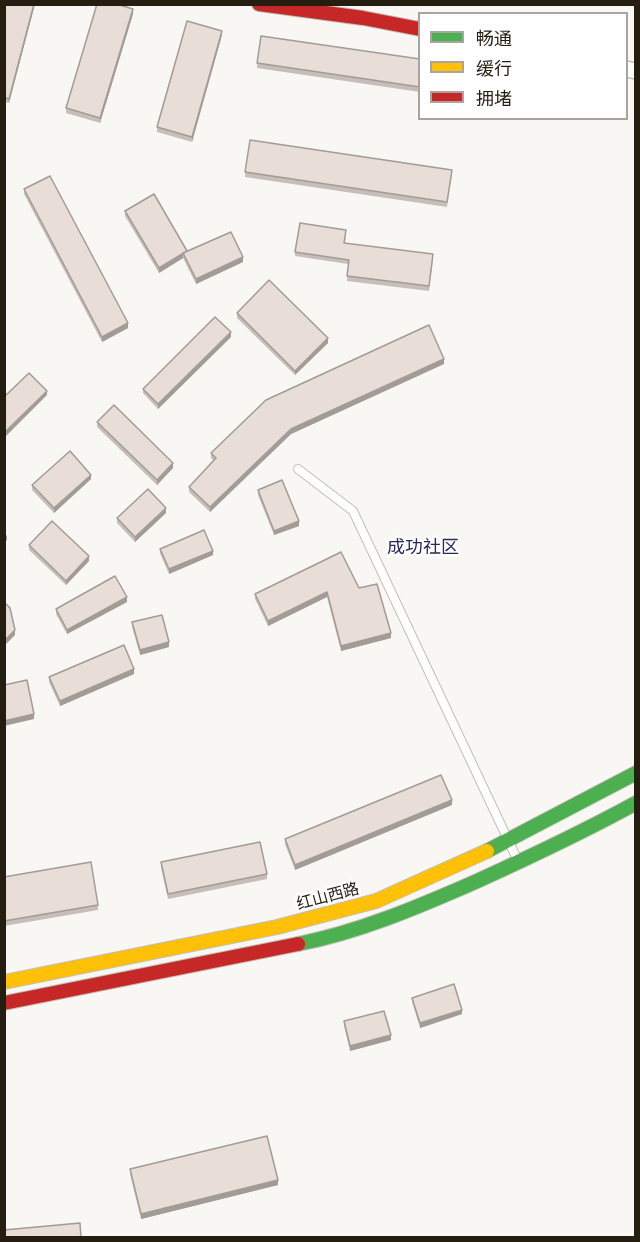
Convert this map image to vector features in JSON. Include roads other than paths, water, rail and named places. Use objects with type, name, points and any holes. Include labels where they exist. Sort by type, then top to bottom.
[{"type":"main road","points":[[259,4],[364,14],[418,28]]},
{"type":"main road","name":"红山西路","points":[[4,982],[277,927],[376,901],[509,841],[636,773]]},
{"type":"main road","points":[[4,1003],[305,943],[376,923],[423,905],[519,862],[575,836],[636,803]]},
{"type":"lane","points":[[298,469],[353,511],[519,862]]},
{"type":"district","name":"成功社区","points":[[423,548]]}]
